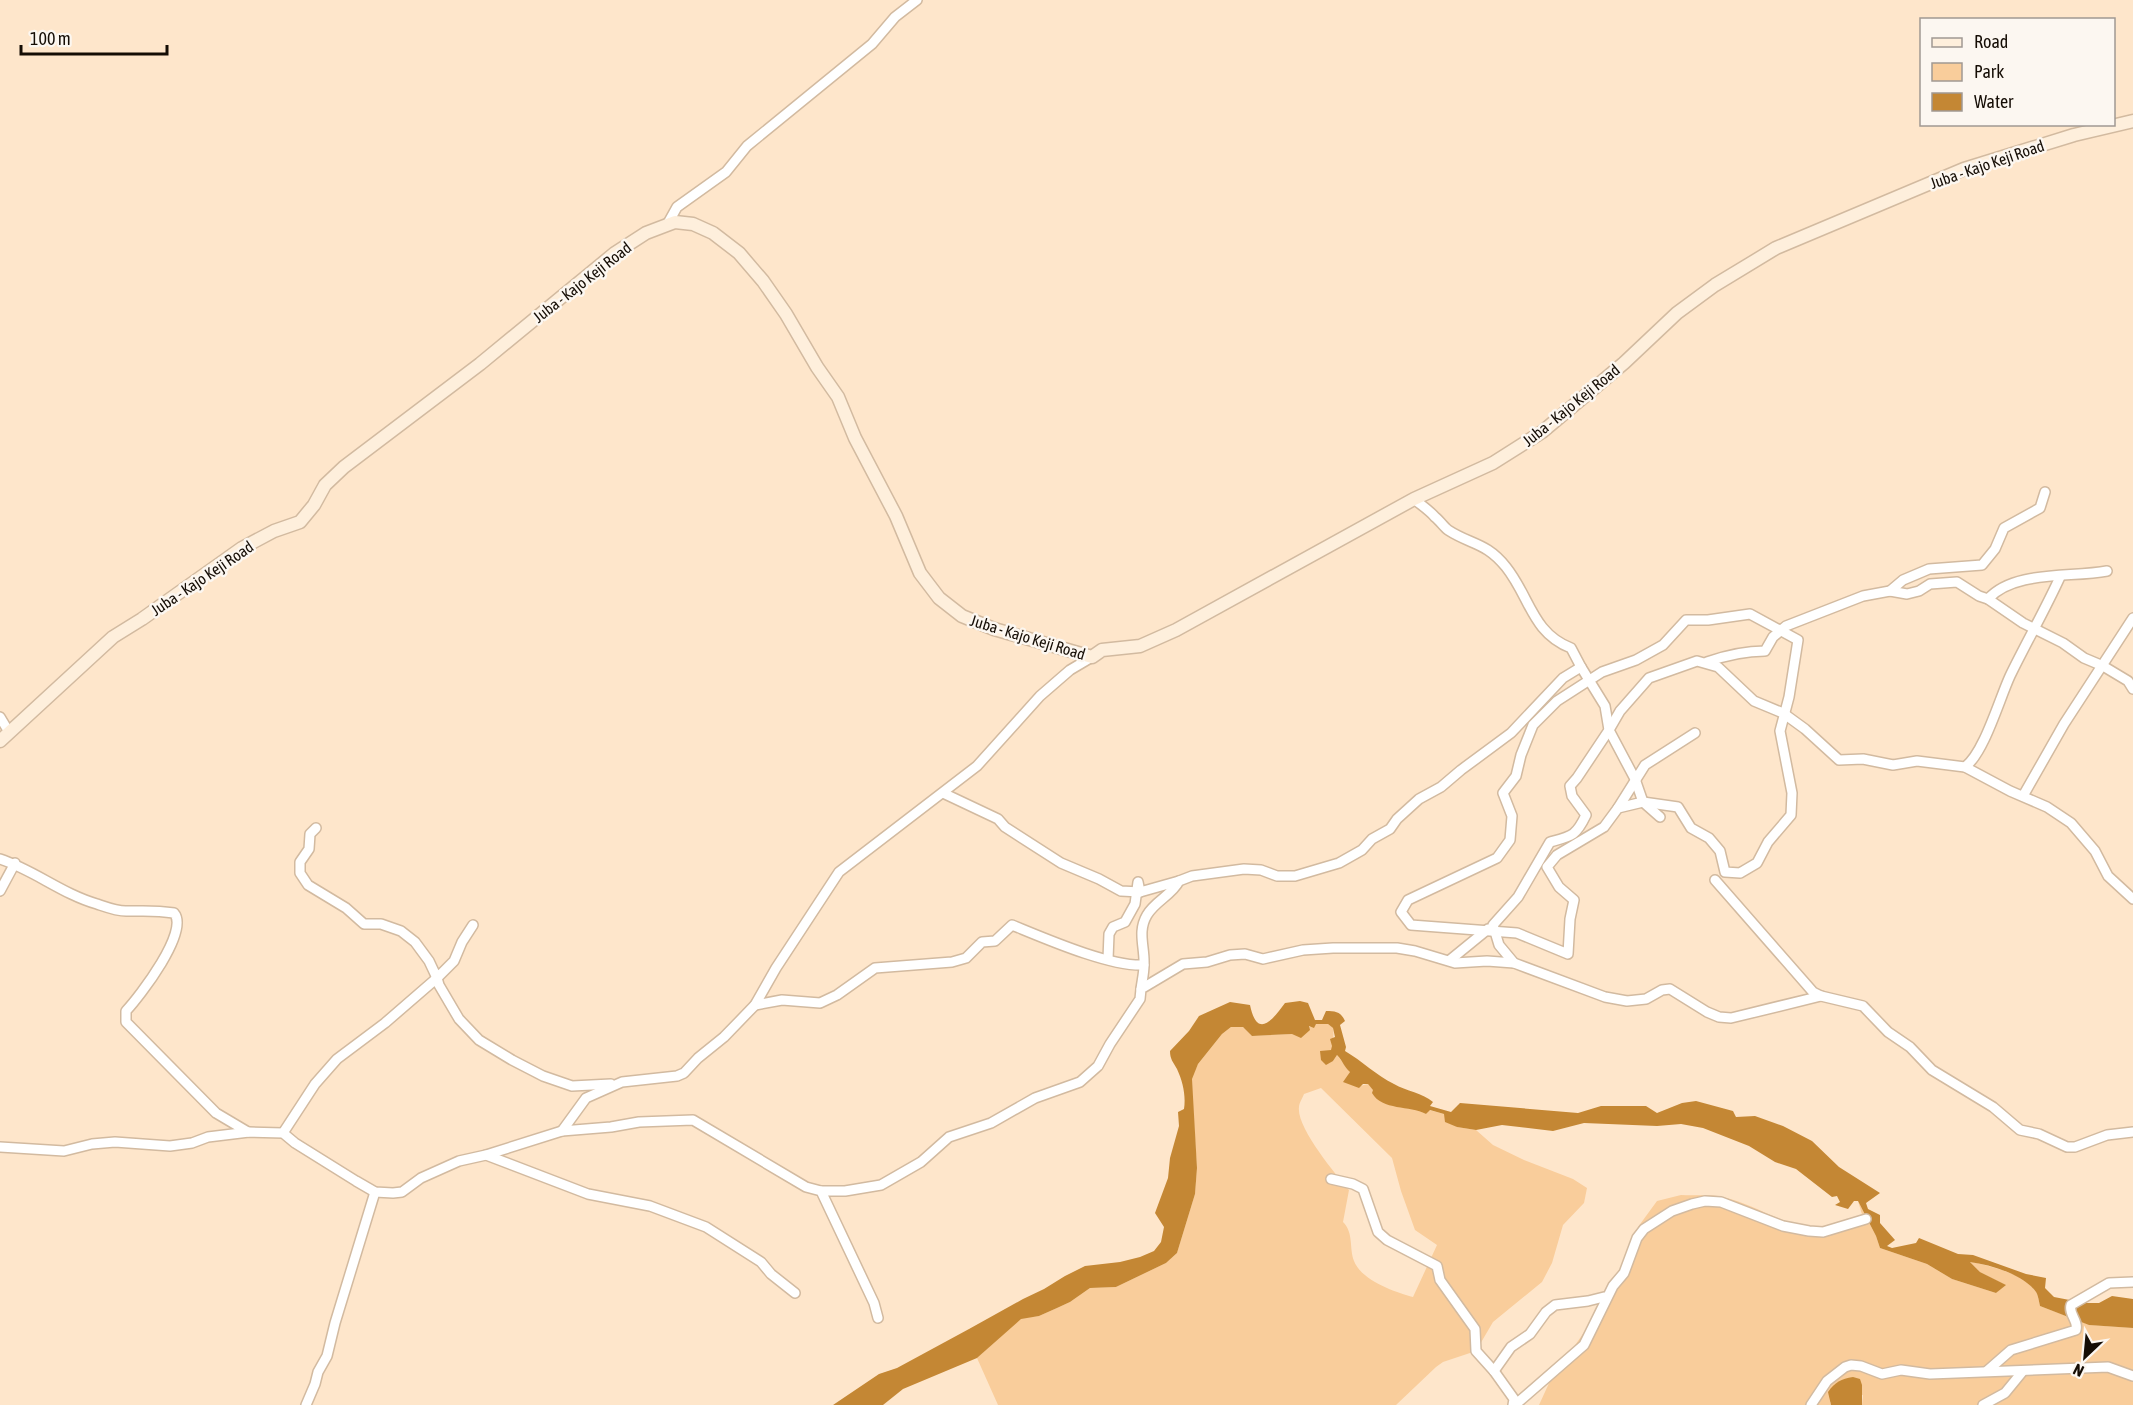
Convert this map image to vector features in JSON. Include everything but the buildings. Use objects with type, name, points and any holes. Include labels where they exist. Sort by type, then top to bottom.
[{"type":"main road","name":"Juba - Kajo Keji Road","points":[[2115,125],[2133,121]]},
{"type":"main road","name":"Juba - Kajo Keji Road","points":[[4,736],[113,637],[242,548],[274,531],[300,522],[314,505],[325,485],[344,467],[480,364],[615,254],[646,233],[675,222],[693,224],[713,233],[739,253],[763,280],[838,397],[855,438],[896,516],[920,573],[939,598],[962,616],[994,629],[1092,657],[1102,651],[1140,646],[1176,630],[1414,499],[1493,463],[1542,432],[1624,363],[1677,313],[1715,285],[1776,248],[1964,169],[2074,135],[2112,126]]},
{"type":"street","points":[[667,225],[677,207],[726,172],[747,146],[872,44],[895,16],[917,0]]},
{"type":"street","points":[[1890,591],[1903,580],[1929,569],[1982,565],[1995,549],[2004,528],[2040,508],[2045,492]]},
{"type":"street","points":[[1414,499],[1448,530],[1489,549],[1520,587],[1531,611],[1545,632],[1558,643],[1571,648],[1605,706],[1610,729],[1644,802],[1660,817]]},
{"type":"street","points":[[1988,599],[1994,591],[2022,579],[2107,571]]},
{"type":"street","points":[[1965,767],[1977,753],[2010,678],[2060,576]]},
{"type":"street","points":[[1707,662],[1730,654],[1765,651],[1773,637],[1786,626],[1863,596],[1890,591],[1906,594],[1919,591],[1930,584],[1957,582],[1988,599],[2007,614],[2128,681],[2133,689]]},
{"type":"street","points":[[1618,808],[1644,802],[1678,807],[1691,828],[1709,838],[1720,851],[1725,872],[1740,873],[1757,863],[1768,842],[1791,815],[1792,793],[1780,731],[1789,697],[1798,640],[1750,614],[1708,620],[1686,620],[1663,645],[1636,660],[1602,672],[1557,701],[1533,726],[1521,755],[1516,776],[1503,793],[1512,816],[1510,840],[1497,858],[1408,900],[1401,912],[1411,925],[1517,933],[1568,954],[1570,919],[1574,900],[1559,888],[1547,867],[1557,855],[1604,826],[1645,765],[1695,733]]},
{"type":"street","points":[[2023,796],[2064,724],[2133,618]]},
{"type":"street","points":[[2122,633],[2133,637]]},
{"type":"street","points":[[316,828],[310,834],[309,849],[300,862],[300,873],[308,885],[346,908],[364,924],[381,924],[401,931],[415,942],[429,961],[439,985],[459,1019],[479,1040],[543,1076],[572,1086],[677,1076],[684,1073],[724,1037],[755,1005],[776,968],[839,872],[977,766],[1040,696],[1070,670],[1092,657]]},
{"type":"street","points":[[1450,960],[1493,925],[1518,897],[1550,842],[1567,838],[1579,830],[1586,815],[1572,796],[1570,786],[1620,711],[1649,678],[1697,661],[1718,667],[1754,701],[1783,713],[1805,729],[1839,760],[1863,759],[1893,765],[1917,761],[1965,767],[2048,807],[2071,823],[2095,850],[2108,876],[2132,897]]},
{"type":"street","points":[[943,793],[998,819],[1005,827],[1061,863],[1121,891],[1140,892],[1192,876],[1244,869],[1262,870],[1277,876],[1295,876],[1339,863],[1362,850],[1372,839],[1390,829],[1397,819],[1419,799],[1441,787],[1511,733],[1563,678],[1581,667]]},
{"type":"street","points":[[0,717],[4,736]]},
{"type":"street","points":[[0,859],[15,863],[70,894],[96,904],[126,912],[153,909],[174,913],[178,917],[179,923],[170,946],[143,993],[126,1011],[126,1022],[216,1113],[249,1132]]},
{"type":"street","points":[[0,891],[15,863]]},
{"type":"street","points":[[1715,880],[1813,992],[1863,1006],[1888,1032],[1910,1047],[1932,1070],[1993,1107],[2020,1130],[2039,1134],[2067,1147],[2075,1147],[2108,1135],[2133,1132]]},
{"type":"street","points":[[0,1147],[64,1150],[114,1142],[170,1146],[192,1143],[208,1137],[249,1132],[283,1133],[295,1143],[375,1192],[402,1192],[421,1178],[459,1161],[562,1131],[639,1122],[693,1120],[699,1121],[716,1135],[806,1186],[821,1191],[845,1191],[881,1185],[921,1162],[948,1137],[991,1123],[1035,1098],[1080,1083],[1098,1066],[1140,999],[1144,965],[1140,930],[1147,915],[1161,898],[1175,888],[1179,881]]},
{"type":"street","points":[[1108,958],[1109,934],[1113,927],[1125,922],[1135,904],[1138,882],[1140,892]]},
{"type":"street","points":[[283,1133],[315,1084],[337,1059],[385,1023],[454,961],[473,925]]},
{"type":"street","points":[[755,1005],[782,1000],[820,1003],[837,995],[875,968],[952,963],[966,958],[982,942],[995,941],[1012,925],[1052,942],[1108,958],[1144,965]]},
{"type":"street","points":[[1493,925],[1499,945],[1514,963]]},
{"type":"street","points":[[1141,989],[1183,964],[1207,962],[1230,956],[1245,954],[1263,959],[1303,950],[1397,948],[1455,963],[1487,961],[1514,963],[1605,997],[1627,1001],[1646,999],[1662,990],[1670,989],[1707,1012],[1723,1018],[1821,996]]},
{"type":"street","points":[[562,1131],[586,1098],[622,1082]]},
{"type":"street","points":[[486,1155],[588,1194],[650,1206],[706,1227],[760,1262],[795,1293]]},
{"type":"street","points":[[1331,1179],[1363,1189],[1378,1232],[1387,1240],[1437,1266],[1440,1280],[1475,1329],[1476,1351],[1514,1399],[1514,1405]]},
{"type":"street","points":[[821,1191],[874,1303],[878,1318]]},
{"type":"street","points":[[306,1405],[318,1372],[327,1356],[375,1192]]},
{"type":"street","points":[[1514,1405],[1567,1362],[1584,1345],[1613,1286],[1624,1274],[1637,1238],[1644,1229],[1672,1212],[1692,1204],[1721,1202],[1783,1226],[1817,1232],[1866,1219]]},
{"type":"street","points":[[1987,1371],[2011,1350],[2076,1330],[2076,1323],[2070,1311],[2071,1305],[2109,1283],[2133,1282]]},
{"type":"street","points":[[1494,1371],[1510,1347],[1530,1334],[1546,1312],[1555,1305],[1588,1301],[1605,1296]]},
{"type":"street","points":[[1811,1405],[1827,1381],[1851,1365],[1861,1366],[1882,1374],[1901,1370],[1930,1374],[2108,1367],[2133,1376]]},
{"type":"street","points":[[1983,1405],[2005,1393],[2023,1371]]},
{"type":"green space","points":[[1316,1024],[1328,1024],[1333,1028],[1333,1061],[1337,1055],[1350,1072],[1348,1076],[1360,1086],[1368,1084],[1390,1105],[1415,1108],[1426,1114],[1429,1110],[1444,1114],[1457,1127],[1476,1130],[1493,1145],[1573,1179],[1587,1188],[1584,1203],[1563,1225],[1552,1263],[1542,1282],[1493,1322],[1476,1351],[1443,1362],[1396,1405],[998,1405],[977,1358],[1021,1318],[1039,1316],[1070,1302],[1090,1288],[1116,1287],[1166,1263],[1177,1253],[1195,1194],[1197,1168],[1191,1079],[1198,1064],[1222,1034],[1231,1027],[1243,1027],[1252,1036],[1292,1034]],"holes":[[[1321,1088],[1392,1158],[1415,1230],[1437,1245],[1413,1297],[1371,1280],[1354,1261],[1349,1231],[1343,1222],[1349,1190],[1318,1150],[1304,1126],[1299,1107],[1304,1094]]]},
{"type":"green space","points":[[1681,1195],[1723,1197],[1797,1225],[1823,1229],[1838,1227],[1863,1218],[1858,1201],[1880,1248],[1927,1264],[1952,1279],[1996,1293],[2005,1285],[1980,1272],[1969,1261],[1996,1268],[2030,1285],[2037,1293],[2040,1306],[2090,1325],[2133,1328],[2133,1405],[1862,1405],[1863,1395],[1830,1402],[1831,1405],[1539,1405],[1550,1381],[1592,1321],[1632,1250],[1638,1227],[1657,1201]]},
{"type":"water","points":[[1300,1001],[1308,1003],[1315,1020],[1322,1020],[1326,1011],[1342,1016],[1345,1021],[1340,1025],[1345,1051],[1387,1080],[1429,1099],[1433,1102],[1430,1106],[1451,1112],[1460,1103],[1578,1113],[1601,1106],[1646,1106],[1657,1113],[1682,1103],[1696,1101],[1733,1111],[1736,1117],[1755,1116],[1783,1126],[1812,1141],[1839,1167],[1880,1193],[1866,1203],[1868,1209],[1880,1215],[1880,1223],[1895,1240],[1887,1246],[1892,1248],[1916,1243],[1919,1238],[1958,1254],[1973,1255],[2026,1274],[2046,1278],[2045,1288],[2054,1297],[2085,1303],[2099,1303],[2112,1296],[2133,1299],[2133,1328],[2089,1325],[2040,1306],[2037,1293],[2030,1286],[2015,1275],[1997,1268],[1970,1262],[1980,1272],[2006,1285],[1996,1293],[1952,1279],[1927,1264],[1880,1248],[1858,1201],[1854,1201],[1848,1209],[1835,1205],[1840,1202],[1837,1196],[1832,1197],[1796,1169],[1775,1162],[1749,1146],[1703,1128],[1681,1124],[1657,1126],[1584,1123],[1553,1131],[1502,1125],[1476,1130],[1457,1127],[1445,1122],[1444,1114],[1430,1110],[1426,1114],[1382,1103],[1372,1093],[1373,1090],[1368,1084],[1363,1084],[1359,1088],[1343,1082],[1350,1072],[1337,1055],[1326,1065],[1321,1060],[1320,1051],[1331,1050],[1330,1039],[1335,1037],[1333,1028],[1328,1024],[1316,1024],[1314,1028],[1309,1026],[1310,1030],[1301,1038],[1292,1034],[1252,1036],[1243,1027],[1231,1027],[1222,1034],[1198,1064],[1192,1079],[1197,1168],[1195,1194],[1177,1253],[1166,1263],[1116,1287],[1090,1288],[1057,1308],[1039,1316],[1021,1319],[977,1358],[903,1389],[883,1405],[833,1405],[879,1374],[897,1368],[1085,1266],[1120,1262],[1154,1251],[1161,1242],[1164,1227],[1155,1213],[1168,1178],[1170,1158],[1179,1126],[1178,1112],[1184,1109],[1185,1104],[1182,1084],[1170,1051],[1189,1031],[1199,1016],[1230,1002],[1250,1005],[1257,1022],[1265,1024],[1285,1003]]},
{"type":"water","points":[[1853,1377],[1860,1379],[1862,1385],[1862,1405],[1831,1405],[1828,1392],[1839,1382]]}]
